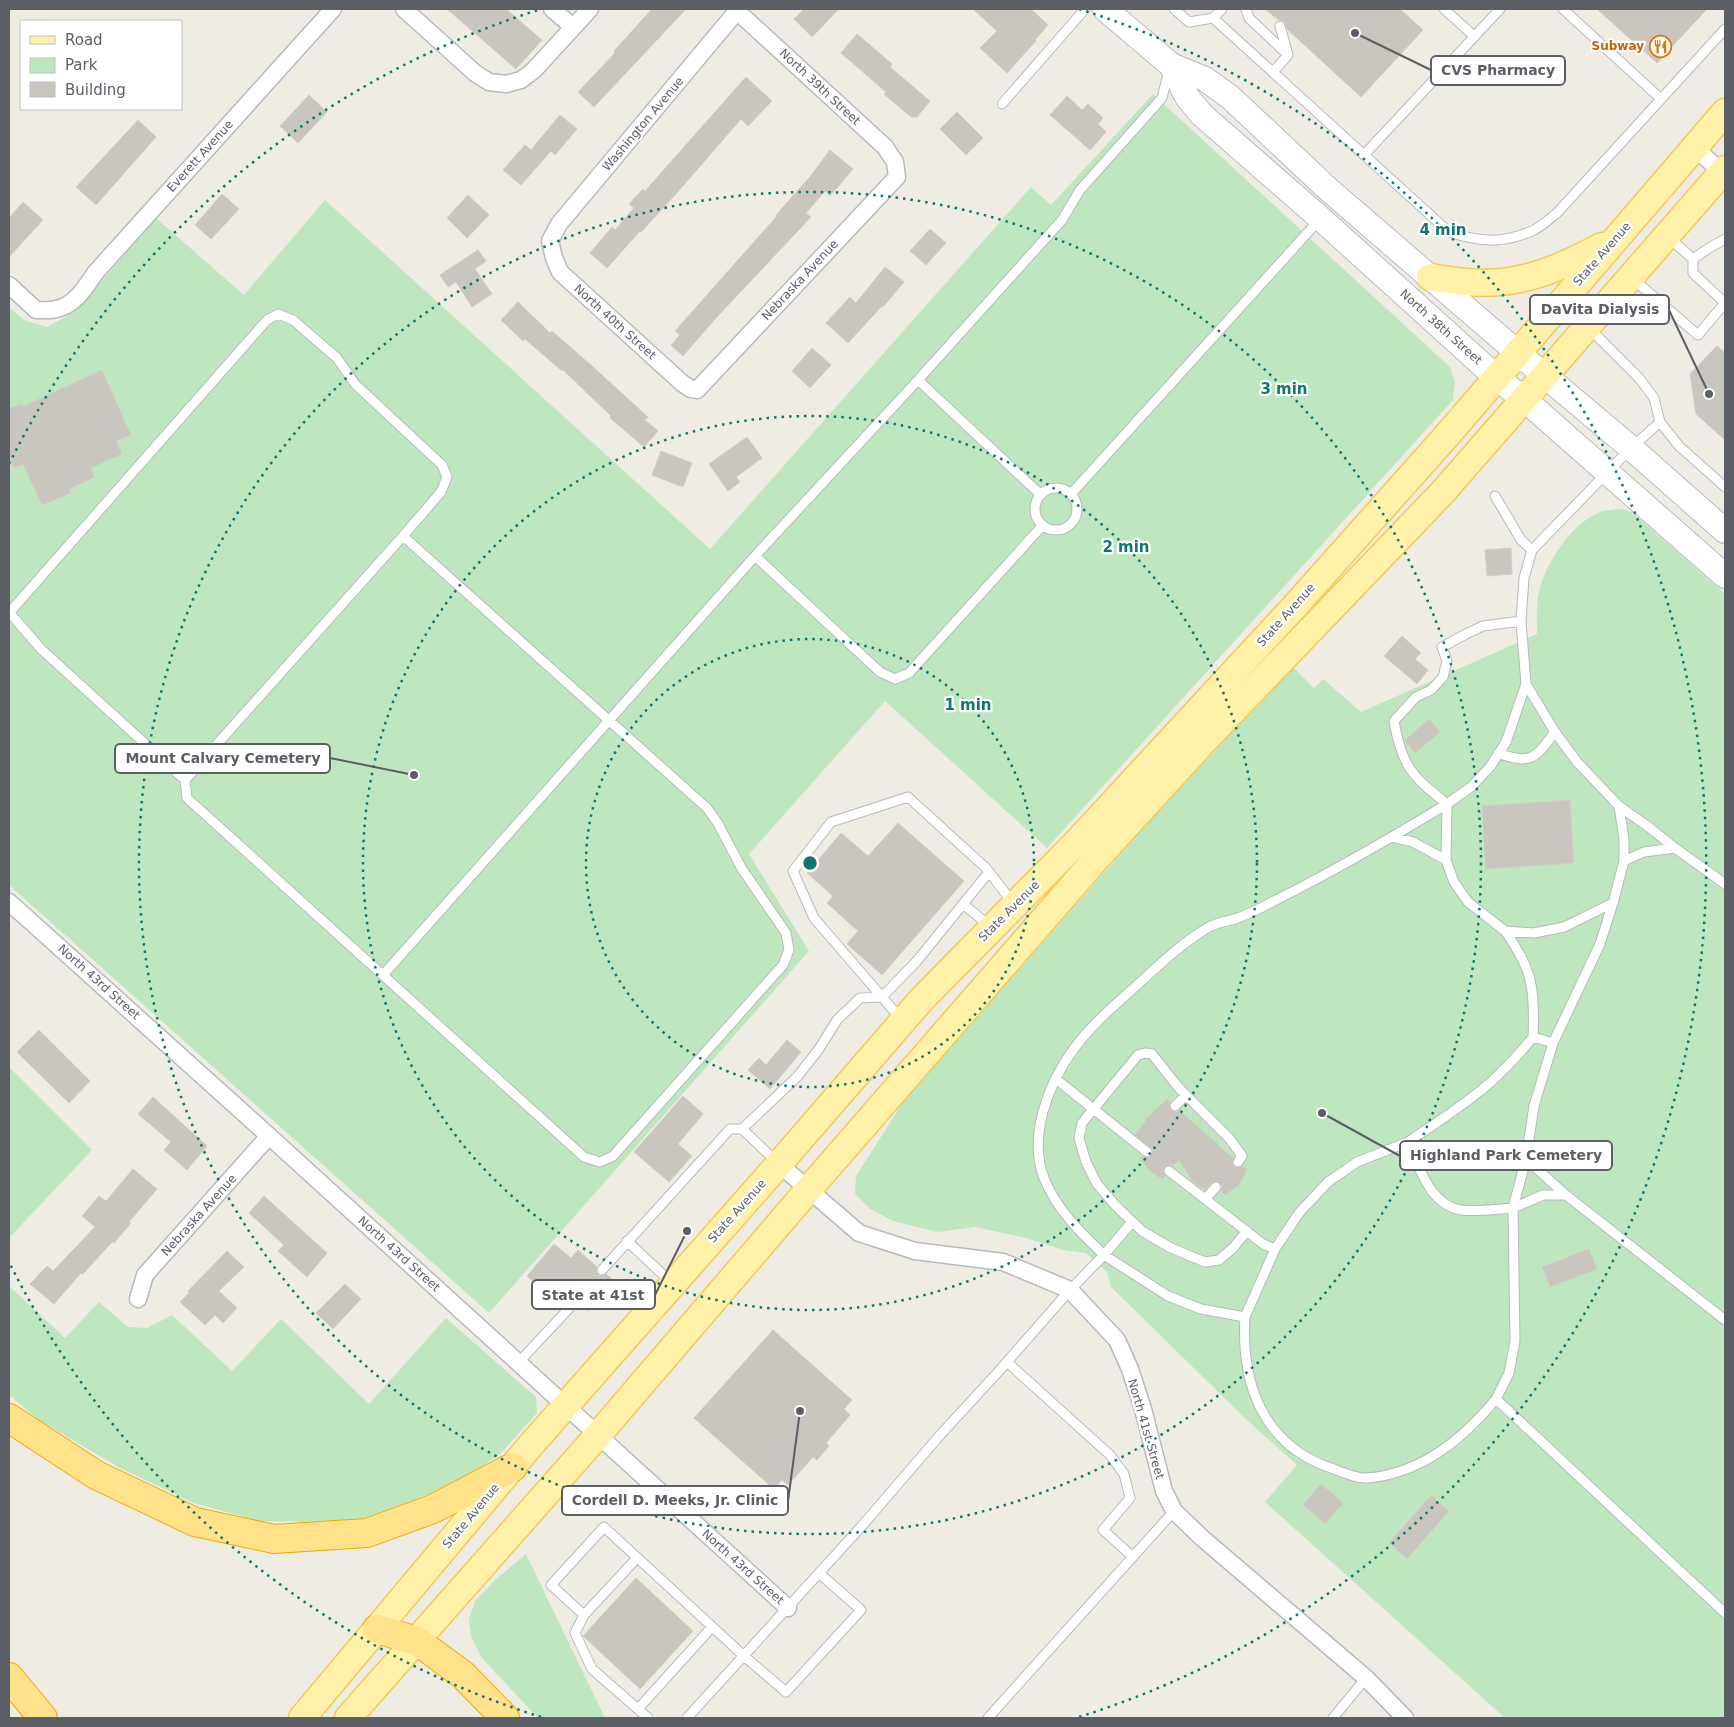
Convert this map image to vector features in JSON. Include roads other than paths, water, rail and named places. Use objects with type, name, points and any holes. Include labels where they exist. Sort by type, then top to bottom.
[{"type":"highway","points":[[9,1418],[96,1474],[195,1522],[274,1539],[367,1533],[433,1509],[513,1467]]},
{"type":"highway","points":[[377,1629],[417,1641],[462,1674],[505,1718]]},
{"type":"highway","points":[[9,1677],[43,1718]]},
{"type":"main road","name":"North 38th Street","points":[[1105,9],[1171,66],[1205,79],[1230,97],[1328,189],[1631,448],[1725,531]]},
{"type":"main road","name":"North 38th Street","points":[[1171,66],[1187,97],[1202,116],[1320,218],[1497,378],[1525,400],[1725,576]]},
{"type":"main road","name":"State Avenue","points":[[302,1718],[565,1406],[922,999],[1074,845],[1295,606],[1497,378],[1725,112]]},
{"type":"main road","points":[[348,1718],[598,1435],[1096,858],[1210,735],[1442,494],[1724,172]]},
{"type":"main road","points":[[1430,277],[1468,282],[1518,280],[1546,273],[1572,262],[1616,238]]},
{"type":"street","name":"Everett Avenue","points":[[9,285],[36,310],[56,310],[69,305],[96,272],[333,9]]},
{"type":"street","points":[[404,9],[475,73],[489,82],[506,84],[521,80],[534,70],[590,9]]},
{"type":"street","points":[[552,9],[573,27]]},
{"type":"street","name":"North 39th Street","points":[[738,10],[885,147],[892,155],[896,168]]},
{"type":"street","name":"Washington Avenue","points":[[550,241],[559,224],[738,10]]},
{"type":"street","points":[[1694,147],[1724,172]]},
{"type":"street","name":"Nebraska Avenue","points":[[697,390],[897,176],[896,168]]},
{"type":"street","name":"North 40th Street","points":[[550,241],[560,272],[682,383],[691,389],[697,390]]},
{"type":"street","name":"North 43rd Street","points":[[9,902],[788,1608]]},
{"type":"street","name":"Nebraska Avenue","points":[[138,1300],[146,1275],[269,1136]]},
{"type":"street","name":"North 41st Street","points":[[779,1164],[859,1233],[915,1251],[1004,1262],[1070,1290],[1117,1340],[1130,1369],[1143,1409],[1164,1491],[1174,1511],[1366,1678],[1405,1718]]},
{"type":"lane","points":[[1002,104],[1085,9]]},
{"type":"lane","points":[[1174,9],[1189,22],[1213,18],[1222,9]]},
{"type":"lane","points":[[1246,9],[1249,18],[1288,55]]},
{"type":"lane","points":[[1444,9],[1474,36]]},
{"type":"lane","points":[[1364,155],[1500,9]]},
{"type":"lane","points":[[1563,9],[1661,99]]},
{"type":"lane","points":[[1213,18],[1449,232],[1474,240],[1503,240],[1533,231],[1557,213],[1725,29]]},
{"type":"lane","points":[[1280,26],[1288,55]]},
{"type":"lane","points":[[1273,72],[1288,55]]},
{"type":"lane","points":[[383,976],[755,556],[918,380],[1062,220],[1080,190],[1162,98],[1171,66]]},
{"type":"lane","points":[[1071,494],[1320,218]]},
{"type":"lane","points":[[1631,278],[1698,335],[1725,303],[1693,273],[1693,259],[1667,237]]},
{"type":"lane","points":[[1693,259],[1725,239]]},
{"type":"lane","points":[[185,780],[403,536],[441,492],[447,477],[442,465],[355,384],[336,358],[293,320],[278,314],[267,320],[9,612],[41,649],[185,780],[187,798],[383,976],[584,1157],[600,1162],[613,1156],[783,965],[789,950],[786,933],[742,869],[717,822],[706,808],[403,536]]},
{"type":"lane","points":[[1588,327],[1639,378],[1654,398],[1660,422],[1679,446],[1724,483]]},
{"type":"lane","points":[[918,380],[1041,495]]},
{"type":"lane","points":[[1245,1317],[1201,1309],[1168,1296],[1140,1280],[1104,1255],[1069,1218],[1051,1193],[1043,1176],[1039,1154],[1042,1116],[1056,1079],[1072,1050],[1094,1025],[1190,939],[1211,926],[1237,918],[1274,901],[1392,837],[1472,787],[1490,767],[1506,742],[1526,684],[1521,621],[1524,578],[1532,550],[1631,448],[1660,422]]},
{"type":"lane","points":[[1052,489],[1066,490],[1071,494],[1077,507],[1074,520],[1063,529],[1056,530],[1043,525],[1038,520],[1036,507],[1041,495],[1052,489]]},
{"type":"lane","points":[[1494,496],[1521,540],[1532,550]]},
{"type":"lane","points":[[755,556],[880,672],[895,679],[909,673],[1043,525]]},
{"type":"lane","points":[[1447,804],[1420,781],[1405,762],[1398,743],[1394,721],[1416,697],[1431,690],[1443,678],[1447,661],[1442,647],[1483,626],[1521,621]]},
{"type":"lane","points":[[1526,684],[1554,732],[1577,762],[1619,806],[1725,884]]},
{"type":"lane","points":[[1498,753],[1516,760],[1531,758],[1542,750],[1554,732]]},
{"type":"lane","points":[[903,1021],[814,918],[793,871],[831,822],[908,797],[989,872],[1015,905]]},
{"type":"lane","points":[[1447,804],[1446,860],[1454,882],[1468,902],[1505,931],[1520,952],[1531,978],[1534,1007],[1534,1037],[1492,1081],[1451,1113],[1408,1142],[1357,1162],[1328,1182],[1299,1213],[1275,1250],[1245,1317],[1244,1338],[1248,1371],[1256,1399],[1271,1427],[1289,1447],[1313,1462],[1366,1478],[1394,1473],[1422,1463],[1448,1446],[1486,1411],[1496,1398],[1509,1373],[1515,1341],[1513,1208],[1526,1159],[1534,1106],[1553,1043],[1600,944],[1613,903],[1624,861],[1624,839],[1619,806]]},
{"type":"lane","points":[[1392,837],[1413,842],[1446,860]]},
{"type":"lane","points":[[1624,861],[1644,852],[1674,848]]},
{"type":"lane","points":[[602,1270],[730,1129],[742,1129],[797,1077],[819,1049],[837,1020],[860,998],[882,997],[916,962],[989,872]]},
{"type":"lane","points":[[1505,931],[1534,933],[1564,927],[1613,903]]},
{"type":"lane","points":[[963,904],[992,928]]},
{"type":"lane","points":[[1534,1037],[1553,1043]]},
{"type":"lane","points":[[1238,1162],[1242,1156],[1229,1138],[1186,1094],[1152,1054],[1138,1055],[1082,1123],[1079,1138],[1086,1162],[1097,1184],[1142,1231],[1171,1248],[1205,1262],[1219,1260],[1233,1248],[1247,1231]]},
{"type":"lane","points":[[1056,1079],[1147,1152]]},
{"type":"lane","points":[[1175,1106],[1186,1094]]},
{"type":"lane","points":[[742,1129],[779,1164]]},
{"type":"lane","points":[[1408,1142],[1426,1183],[1448,1206],[1462,1210],[1513,1208],[1543,1195],[1566,1196]]},
{"type":"lane","points":[[1526,1159],[1566,1196],[1725,1320]]},
{"type":"lane","points":[[1170,1171],[1263,1244],[1275,1250]]},
{"type":"lane","points":[[1206,1198],[1216,1187]]},
{"type":"lane","points":[[687,1718],[893,1491],[941,1434],[1132,1222]]},
{"type":"lane","points":[[627,1242],[673,1284]]},
{"type":"lane","points":[[518,1363],[575,1302]]},
{"type":"lane","points":[[1007,1362],[1110,1455],[1124,1474],[1130,1498],[1103,1530],[1133,1557]]},
{"type":"lane","points":[[1496,1398],[1725,1613]]},
{"type":"lane","points":[[988,1718],[1174,1511]]},
{"type":"lane","points":[[584,1615],[551,1585],[604,1527],[712,1627],[786,1692],[861,1610],[819,1573]]},
{"type":"lane","points":[[636,1558],[584,1615],[575,1633],[592,1669],[648,1718]]},
{"type":"lane","points":[[638,1709],[712,1627]]},
{"type":"lane","points":[[1333,1718],[1366,1678]]},
{"type":"place","name":"CVS Pharmacy","points":[[1355,33]]},
{"type":"place","name":"Subway","points":[[1660,46]]},
{"type":"place","name":"DaVita Dialysis","points":[[1709,394]]},
{"type":"place","name":"Mount Calvary Cemetery","points":[[414,775]]},
{"type":"place","name":"Highland Park Cemetery","points":[[1322,1113]]},
{"type":"place","name":"State at 41st","points":[[687,1231]]},
{"type":"place","name":"Cordell D. Meeks, Jr. Clinic","points":[[800,1411]]}]
